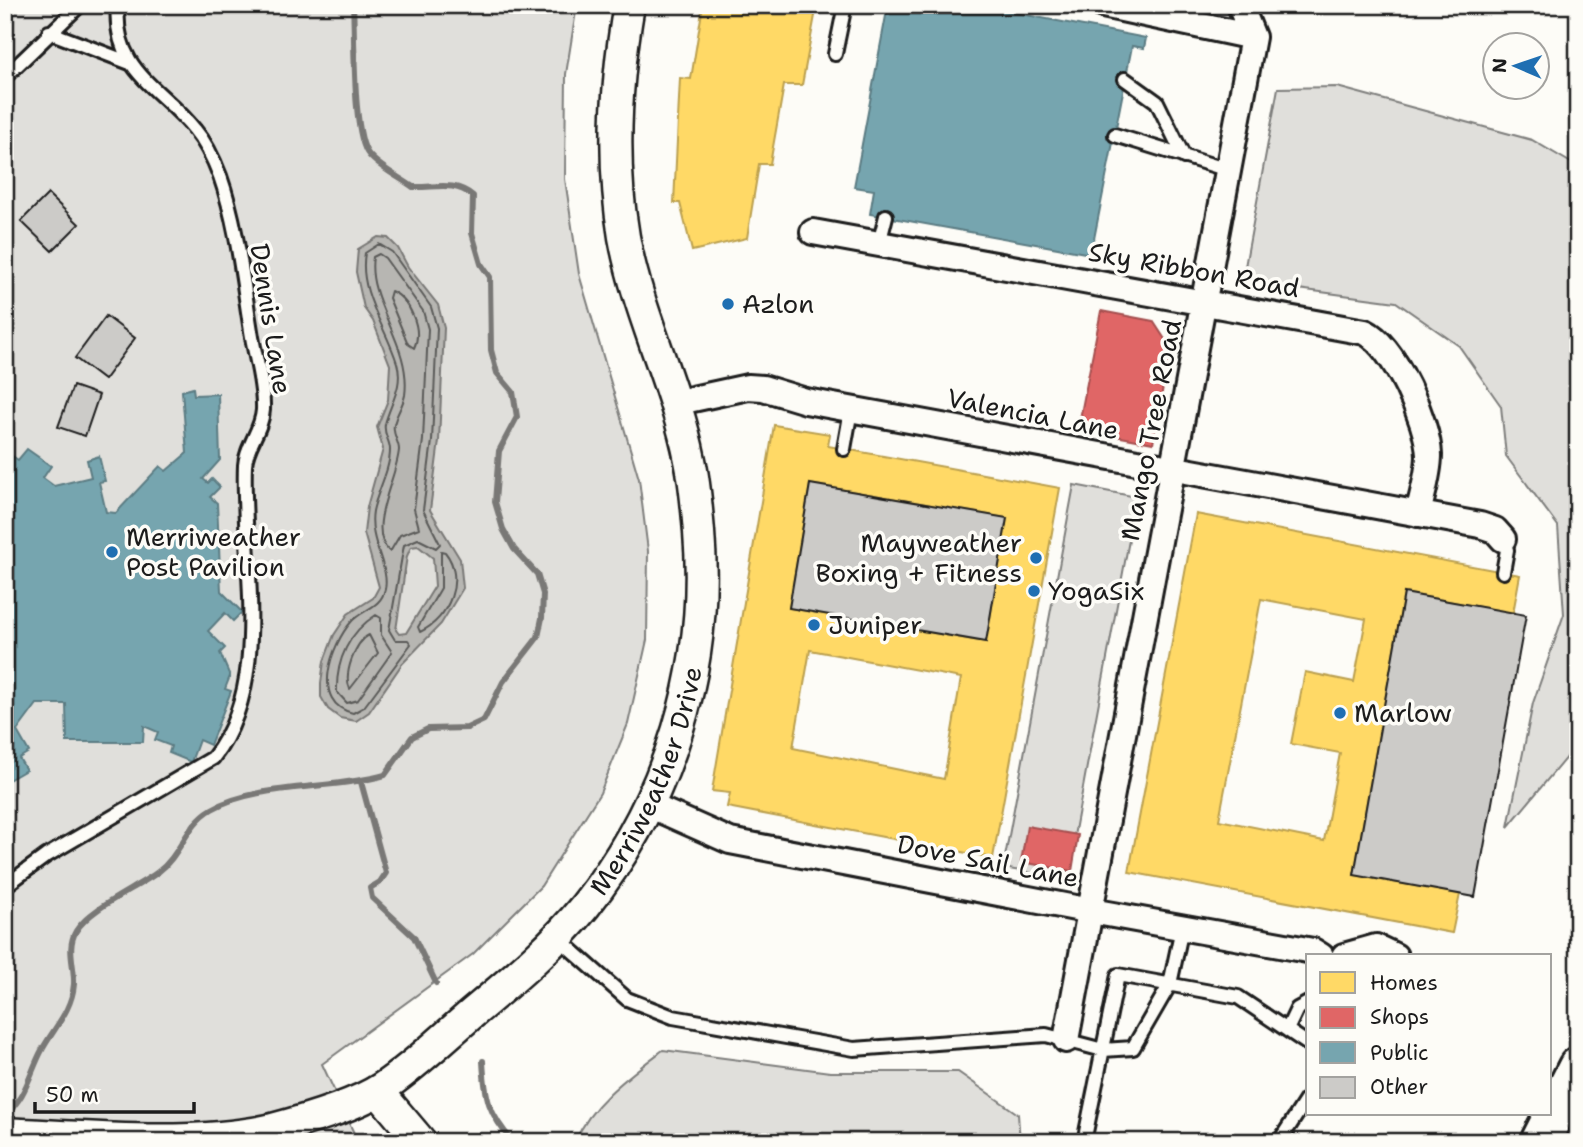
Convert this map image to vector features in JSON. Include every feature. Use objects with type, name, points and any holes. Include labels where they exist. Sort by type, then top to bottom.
[{"type":"highway","points":[[1541,1140],[1578,1067]]},
{"type":"street","name":"Merriweather Drive","points":[[5,1133],[128,1140],[218,1138],[266,1131],[314,1117],[379,1091],[506,985],[557,937],[584,907],[612,868],[649,805],[684,711],[695,666],[701,623],[695,496],[690,461],[641,302],[624,236],[618,111],[629,5]]},
{"type":"street","points":[[1103,5],[1254,37]]},
{"type":"street","points":[[1240,5],[1254,37]]},
{"type":"street","name":"Mango Tree Road","points":[[1066,1040],[1254,37]]},
{"type":"street","name":"Sky Ribbon Road","points":[[813,232],[1356,330],[1379,342],[1405,385],[1426,431],[1429,457],[1418,514]]},
{"type":"street","name":"Valencia Lane","points":[[674,403],[748,387],[850,410],[1172,471],[1480,525],[1494,530],[1503,538]]},
{"type":"street","name":"Dove Sail Lane","points":[[649,805],[730,841],[1318,954]]},
{"type":"street","points":[[1351,954],[1376,947],[1391,954]]},
{"type":"street","points":[[379,1091],[421,1142]]},
{"type":"lane","points":[[5,77],[80,5]]},
{"type":"lane","name":"Dennis Lane","points":[[5,886],[46,856],[213,758],[230,736],[238,715],[244,682],[250,624],[245,462],[263,410],[236,248],[221,178],[210,153],[195,130],[139,76],[130,63],[120,35],[118,5]]},
{"type":"lane","points":[[835,54],[845,5]]},
{"type":"lane","points":[[49,32],[130,63]]},
{"type":"lane","points":[[1125,79],[1157,102],[1184,158]]},
{"type":"lane","points":[[1115,135],[1228,170]]},
{"type":"lane","points":[[879,244],[886,216]]},
{"type":"lane","points":[[844,449],[850,410]]},
{"type":"lane","points":[[1503,538],[1507,550],[1503,572]]},
{"type":"lane","points":[[557,937],[627,999],[673,1017],[854,1049],[1046,1035],[1103,1050],[1133,1048],[1171,984],[1182,928]]},
{"type":"lane","points":[[1084,1142],[1118,975],[1238,997],[1306,1043]]},
{"type":"lane","points":[[1287,1030],[1297,1009],[1306,1004]]},
{"type":"lane","points":[[1279,1142],[1306,1100]]},
{"type":"shaded area","points":[[5,5],[577,5],[566,74],[565,179],[579,274],[639,479],[648,551],[647,640],[628,724],[600,793],[541,886],[473,954],[322,1064],[358,1142],[5,1142]]},
{"type":"shaded area","points":[[1337,87],[1532,140],[1578,167],[1578,743],[1508,827],[1533,703],[1564,614],[1558,526],[1506,456],[1501,406],[1459,346],[1396,302],[1283,287],[1250,279],[1244,272],[1278,88]]},
{"type":"shaded area","points":[[1074,485],[1137,497],[1066,879],[1003,868]]},
{"type":"shaded area","points":[[663,1050],[830,1072],[958,1072],[1018,1114],[1020,1142],[575,1142],[601,1102]]},
{"type":"water","points":[[378,237],[388,238],[438,305],[444,328],[439,441],[430,510],[460,559],[463,588],[441,624],[402,664],[369,712],[356,721],[340,718],[328,709],[321,697],[321,683],[324,661],[334,635],[348,614],[373,598],[379,587],[364,533],[367,507],[383,449],[377,427],[388,400],[390,365],[373,321],[364,308],[356,272],[358,249]],"holes":[[[418,546],[433,558],[435,586],[406,633],[399,634],[396,630],[407,556],[411,547]]]},
{"type":"building: Homes","points":[[703,5],[817,5],[802,85],[784,85],[770,164],[759,164],[747,238],[692,251],[680,203],[674,203],[680,78],[691,79]]},
{"type":"building: Homes","name":"Juniper","points":[[774,425],[830,434],[828,446],[1060,488],[993,858],[727,807],[730,793],[712,791]],"holes":[[[810,484],[1007,518],[986,642],[789,608]],[[810,650],[961,678],[944,779],[793,748]]]},
{"type":"building: Homes","name":"Marlow","points":[[1196,514],[1520,575],[1513,613],[1404,593],[1354,875],[1460,894],[1452,933],[1129,872]],"holes":[[[1261,599],[1366,619],[1354,682],[1305,672],[1291,744],[1340,753],[1324,841],[1219,820]]]},
{"type":"building: Shops","points":[[1101,311],[1153,321],[1170,347],[1153,443],[1078,429]]},
{"type":"building: Shops","points":[[1027,826],[1078,835],[1072,871],[1021,862]]},
{"type":"building: Public","points":[[888,5],[974,5],[1146,38],[1144,48],[1132,46],[1091,254],[870,214],[874,190],[854,187]]},
{"type":"building: Public","name":"Merriweather Post Pavilion","points":[[193,388],[194,395],[218,394],[220,460],[203,479],[208,483],[212,479],[220,487],[210,497],[217,503],[221,591],[242,612],[233,621],[225,613],[208,631],[225,648],[220,653],[230,676],[225,689],[231,691],[210,745],[199,740],[191,762],[169,753],[171,746],[155,740],[158,732],[144,726],[143,742],[67,742],[66,704],[37,704],[17,731],[29,752],[19,758],[26,770],[5,782],[5,451],[18,460],[27,449],[51,466],[43,478],[54,486],[91,477],[87,460],[99,456],[105,481],[99,482],[106,512],[116,513],[160,466],[166,471],[187,453],[182,391]]},
{"type":"building: Other","points":[[48,194],[79,224],[52,251],[21,221]]},
{"type":"building: Other","points":[[106,316],[135,338],[104,380],[75,358]]},
{"type":"building: Other","points":[[73,386],[99,395],[85,436],[58,427]]},
{"type":"building: Other","points":[[810,484],[1007,518],[986,642],[789,608]]},
{"type":"building: Other","points":[[1404,593],[1526,615],[1475,897],[1354,875]]},
{"type":"waterway","points":[[5,1114],[23,1093],[42,1050],[70,1002],[74,984],[71,950],[73,937],[91,914],[158,872],[196,823],[212,809],[251,795],[385,775],[412,737],[428,729],[467,728],[484,720],[503,682],[538,637],[543,594],[537,574],[514,549],[503,529],[495,502],[499,451],[517,417],[513,392],[497,373],[491,350],[490,277],[481,264],[472,233],[473,196],[451,186],[413,187],[369,155],[364,145],[357,107],[353,5]]},
{"type":"waterway","points":[[361,782],[386,873],[380,882],[370,888],[372,898],[414,937],[436,983]]},
{"type":"waterway","points":[[483,1061],[489,1104],[513,1142]]},
{"type":"place","name":"Azlon","points":[[728,304]]},
{"type":"place","name":"Merriweather Post Pavilion","points":[[112,552]]},
{"type":"place","name":"Mayweather Boxing + Fitness","points":[[1036,558]]},
{"type":"place","name":"YogaSix","points":[[1034,591]]},
{"type":"place","name":"Juniper","points":[[814,625]]},
{"type":"place","name":"Marlow","points":[[1340,713]]}]
